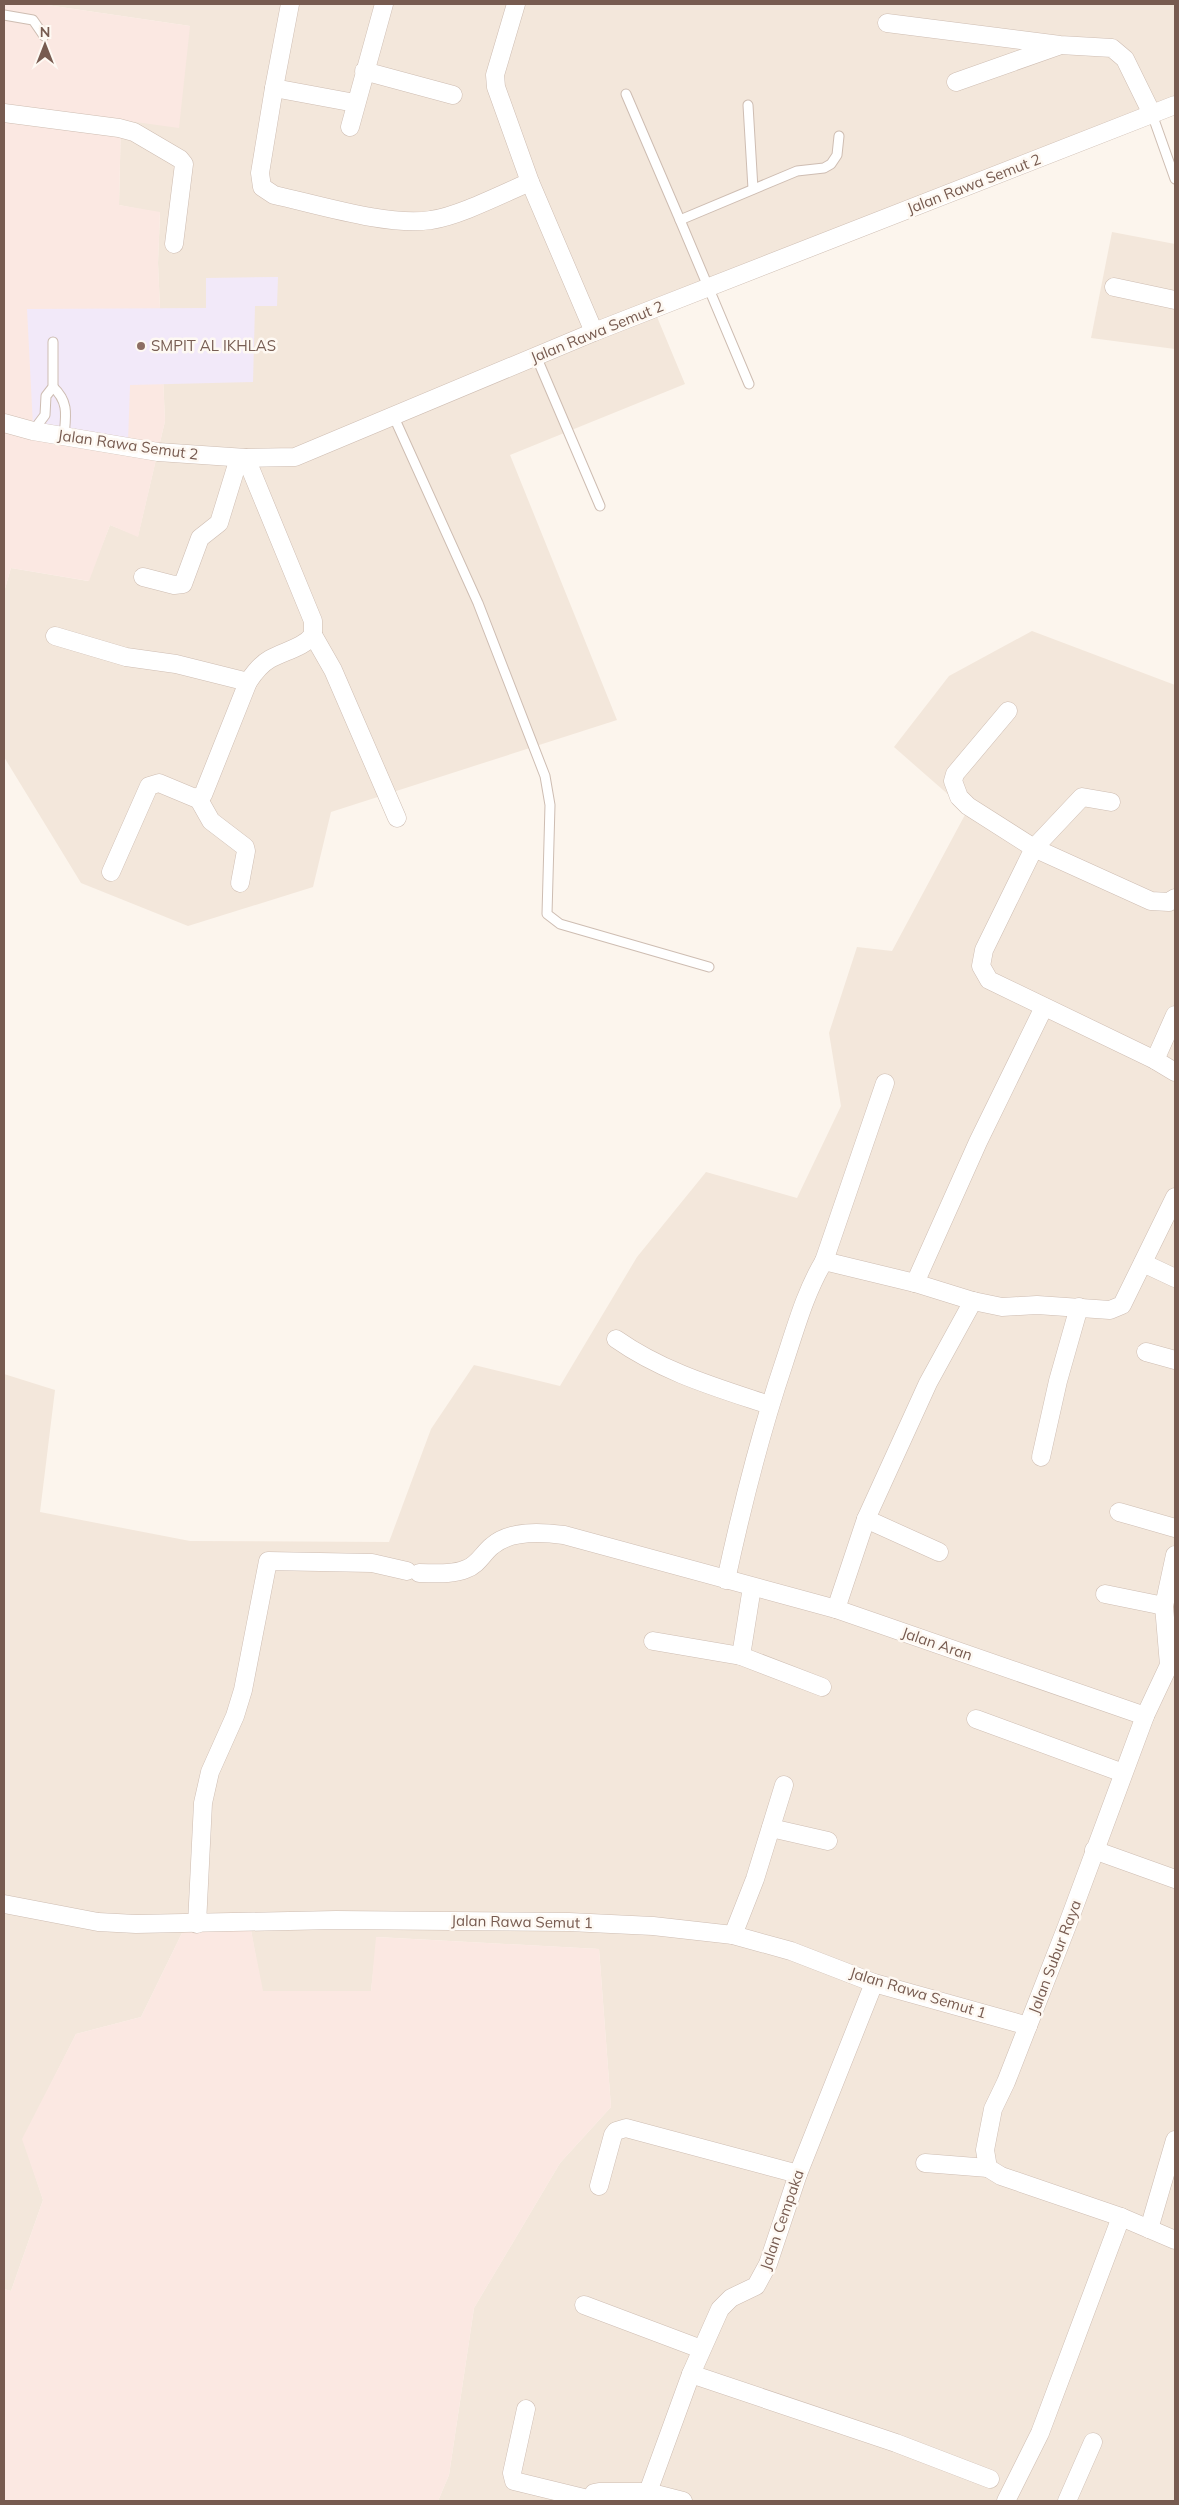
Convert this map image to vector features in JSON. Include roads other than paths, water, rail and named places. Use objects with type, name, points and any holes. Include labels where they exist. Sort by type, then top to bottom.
[{"type":"street","points":[[290,4],[260,173],[262,187],[274,195],[401,222],[431,220],[484,202],[530,182]]},
{"type":"street","points":[[350,127],[355,103],[384,4]]},
{"type":"street","points":[[516,4],[495,81],[530,182],[594,332]]},
{"type":"street","points":[[887,23],[1060,45],[1112,48],[1125,59],[1152,114]]},
{"type":"street","points":[[956,82],[1060,45]]},
{"type":"street","points":[[364,71],[454,95]]},
{"type":"street","points":[[274,88],[355,103]]},
{"type":"street","name":"Jalan Rawa Semut 2","points":[[4,423],[33,431],[158,452],[243,458],[295,457],[594,332],[1175,105]]},
{"type":"street","points":[[4,112],[119,128],[134,132],[180,159],[184,164],[174,244]]},
{"type":"street","points":[[1114,287],[1175,300]]},
{"type":"street","points":[[143,577],[174,585],[183,584],[200,538],[219,523],[243,458]]},
{"type":"street","points":[[243,458],[313,621],[313,635],[333,670],[397,818]]},
{"type":"street","points":[[198,798],[203,795],[248,682],[255,672],[269,659],[306,642],[313,635]]},
{"type":"street","points":[[55,636],[126,657],[176,664],[248,682]]},
{"type":"street","points":[[1008,711],[955,774],[953,780],[954,787],[959,797],[968,806],[1034,848],[1151,900],[1169,902],[1175,898]]},
{"type":"street","points":[[111,872],[149,786],[159,783],[198,798],[211,821],[245,847],[245,858],[240,883]]},
{"type":"street","points":[[1111,802],[1082,798],[1034,848],[988,941],[981,958],[981,966],[989,980],[1155,1060],[1175,1072]]},
{"type":"street","points":[[915,1283],[978,1142],[1044,1007]]},
{"type":"street","points":[[1155,1060],[1175,1015]]},
{"type":"street","points":[[726,1580],[748,1478],[769,1405],[800,1312],[812,1282],[824,1260],[886,1083]]},
{"type":"street","points":[[824,1260],[915,1283],[973,1301],[1002,1307],[1037,1305],[1117,1308],[1122,1305],[1175,1197]]},
{"type":"street","points":[[1143,1263],[1175,1278]]},
{"type":"street","points":[[836,1609],[866,1519],[928,1383],[973,1301]]},
{"type":"street","points":[[1041,1457],[1058,1381],[1079,1307]]},
{"type":"street","points":[[616,1340],[641,1357],[672,1372],[769,1405]]},
{"type":"street","points":[[1146,1352],[1175,1360]]},
{"type":"street","points":[[1119,1512],[1175,1528]]},
{"type":"street","points":[[866,1519],[939,1552]]},
{"type":"street","name":"Jalan Aran","points":[[197,1924],[203,1802],[206,1784],[235,1716],[243,1690],[268,1561],[372,1562],[413,1572],[465,1570],[474,1565],[490,1547],[508,1536],[551,1534],[578,1538],[836,1609],[1145,1716]]},
{"type":"street","name":"Jalan Subur Raya","points":[[988,2168],[985,2150],[993,2109],[1028,2026],[1145,1716],[1172,1666],[1164,1606],[1174,1562]]},
{"type":"street","points":[[741,1656],[752,1587]]},
{"type":"street","points":[[1105,1594],[1164,1606]]},
{"type":"street","points":[[652,1641],[741,1656],[822,1687]]},
{"type":"street","points":[[976,1719],[1123,1773]]},
{"type":"street","points":[[733,1935],[755,1879],[784,1785]]},
{"type":"street","points":[[771,1828],[828,1841]]},
{"type":"street","points":[[1094,1850],[1175,1879]]},
{"type":"street","name":"Jalan Rawa Semut 1","points":[[4,1904],[98,1922],[197,1924],[336,1920],[560,1922],[653,1926],[733,1935],[791,1951],[874,1983],[1028,2026]]},
{"type":"street","name":"Jalan Cempaka","points":[[648,2492],[701,2349],[724,2302],[752,2290],[762,2278],[798,2174],[874,1983]]},
{"type":"street","points":[[599,2186],[613,2135],[616,2131],[626,2128],[798,2174]]},
{"type":"street","points":[[1149,2229],[1175,2140]]},
{"type":"street","points":[[925,2164],[988,2168],[1001,2176],[1121,2217],[1175,2240]]},
{"type":"street","points":[[1006,2501],[1040,2433],[1121,2217]]},
{"type":"street","points":[[584,2305],[701,2349]]},
{"type":"street","points":[[691,2374],[896,2443],[990,2479]]},
{"type":"street","points":[[526,2409],[512,2473],[514,2481],[592,2500],[594,2493],[599,2492],[648,2492],[683,2501]]},
{"type":"street","points":[[1067,2501],[1093,2442]]},
{"type":"lane","points":[[4,16],[33,20],[44,36]]},
{"type":"lane","points":[[626,94],[749,384]]},
{"type":"lane","points":[[748,105],[753,189]]},
{"type":"lane","points":[[1152,114],[1175,179]]},
{"type":"lane","points":[[680,220],[797,171],[824,168],[831,164],[837,155],[839,136]]},
{"type":"lane","points":[[33,431],[45,415],[46,396],[54,387],[53,342]]},
{"type":"lane","points":[[536,356],[600,506]]},
{"type":"lane","points":[[54,387],[63,396],[66,415],[64,436]]},
{"type":"lane","points":[[393,415],[478,603],[545,776],[550,805],[547,914],[560,924],[709,967]]},
{"type":"place","name":"SMPIT AL IKHLAS","points":[[141,346]]}]
